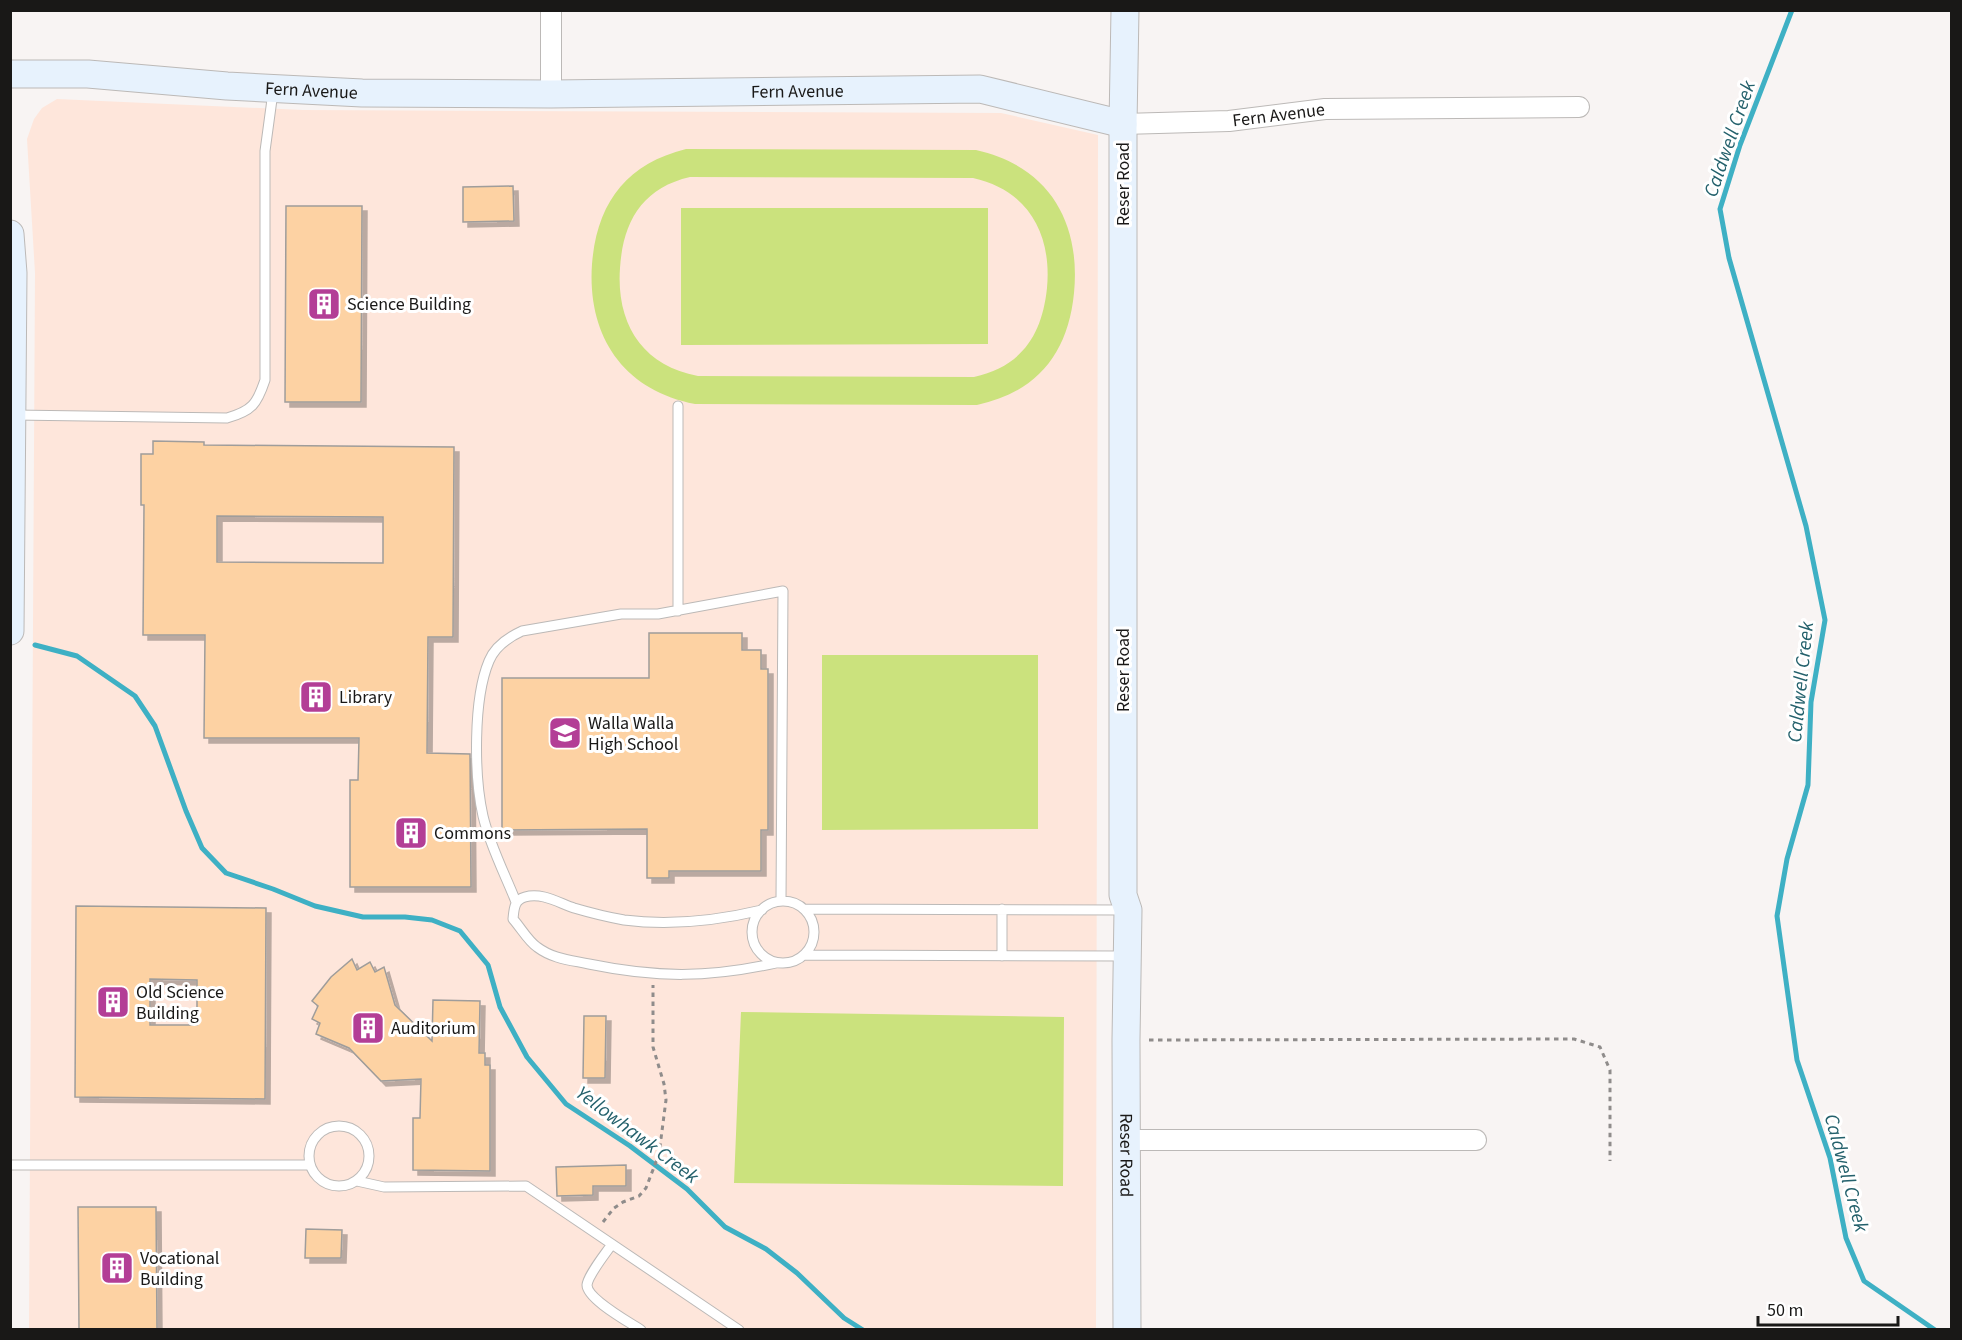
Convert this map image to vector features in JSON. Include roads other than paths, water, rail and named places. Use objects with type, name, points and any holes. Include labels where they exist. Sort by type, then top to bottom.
[{"type":"main road","name":"Reser Road","points":[[1125,10],[1123,895],[1128,910],[1127,1329]]},
{"type":"main road","name":"Fern Avenue","points":[[10,74],[88,74],[362,93],[551,94],[980,89],[1124,124]]},
{"type":"main road","points":[[10,234],[13,273],[10,631]]},
{"type":"street","points":[[551,10],[551,94]]},
{"type":"street","name":"Fern Avenue","points":[[1124,124],[1228,121],[1325,109],[1578,107]]},
{"type":"street","points":[[1127,1140],[1476,1140]]},
{"type":"lane","points":[[12,415],[227,418],[245,413],[259,400],[265,380],[265,151],[273,88]]},
{"type":"lane","points":[[678,406],[678,611]]},
{"type":"lane","points":[[781,901],[783,591],[678,611],[658,614],[621,614],[522,631],[503,642],[489,659],[480,700],[477,759],[479,792],[490,838],[516,902],[513,919],[536,946],[557,959],[617,970],[653,975],[712,974],[793,962],[804,955],[812,944],[814,935],[810,918],[804,909]]},
{"type":"lane","points":[[516,902],[525,897],[537,896],[622,919],[676,923],[715,920],[762,910]]},
{"type":"lane","points":[[776,963],[760,954],[752,939],[754,921],[762,910],[772,903],[781,901],[790,902],[804,909],[1128,910]]},
{"type":"lane","points":[[1002,909],[1002,956]]},
{"type":"lane","points":[[804,955],[1128,957]]},
{"type":"lane","points":[[330,1126],[348,1127],[357,1131],[364,1138],[370,1156],[364,1174],[357,1180],[339,1186],[329,1185],[321,1180],[310,1165],[310,1146],[321,1131],[330,1126]]},
{"type":"lane","points":[[10,1165],[310,1165]]},
{"type":"lane","points":[[357,1180],[384,1187],[526,1186],[734,1328]]},
{"type":"lane","points":[[612,1244],[589,1280],[588,1289],[593,1298],[641,1329]]},
{"type":"waterway","name":"Caldwell Creek","points":[[1792,10],[1740,145],[1720,209],[1729,258],[1806,526],[1825,620],[1811,702],[1808,785],[1787,859],[1777,916],[1797,1060],[1830,1158],[1846,1238],[1864,1281],[1935,1330]]},
{"type":"waterway","name":"Yellowhawk Creek","points":[[35,645],[77,656],[135,696],[155,726],[202,848],[226,873],[315,906],[363,917],[405,917],[432,920],[460,931],[488,965],[500,1007],[527,1057],[566,1104],[630,1146],[687,1189],[725,1227],[766,1249],[797,1273],[844,1318],[863,1330]]},
{"type":"place","name":"Science Building","points":[[324,304]]},
{"type":"place","name":"Library","points":[[316,697]]},
{"type":"place","name":"Walla Walla High School","points":[[565,733]]},
{"type":"place","name":"Commons","points":[[411,833]]},
{"type":"place","name":"Old Science Building","points":[[113,1002]]},
{"type":"place","name":"Auditorium","points":[[368,1028]]},
{"type":"place","name":"Vocational Building","points":[[117,1268]]}]
